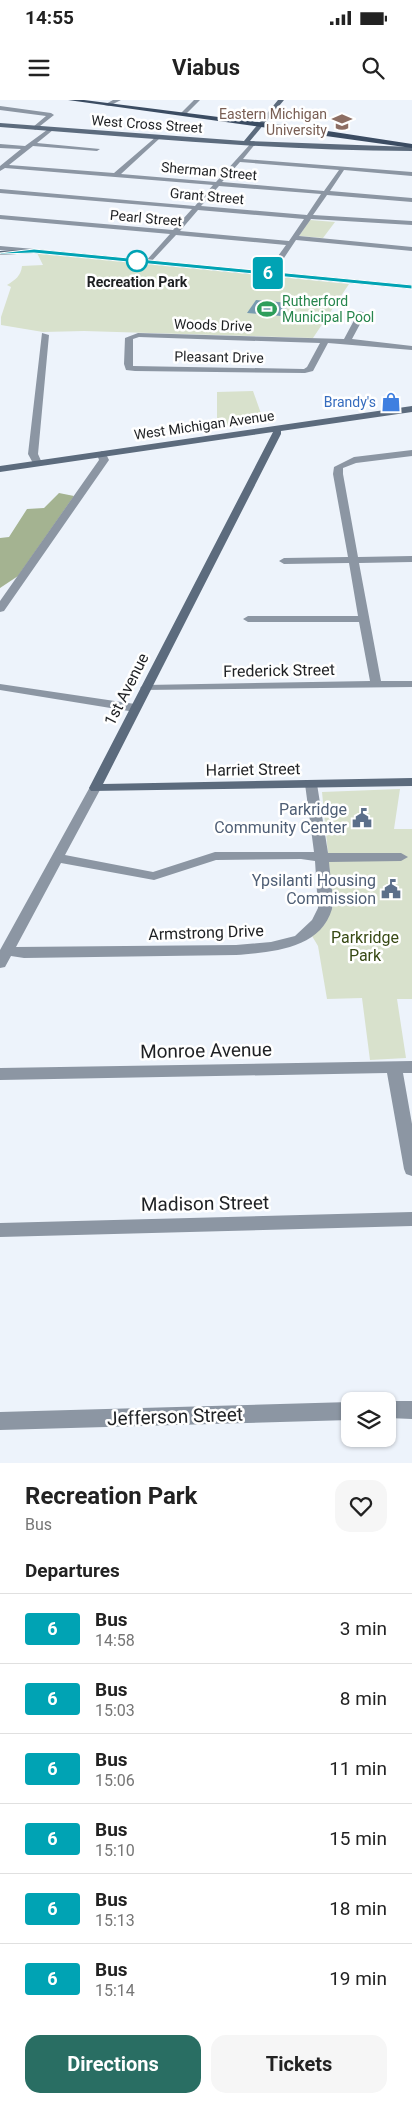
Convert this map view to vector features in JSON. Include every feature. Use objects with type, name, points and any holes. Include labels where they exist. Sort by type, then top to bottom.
[{"type":"main road","points":[[71,100],[109,103],[354,137],[412,149]]},
{"type":"main road","points":[[354,137],[412,149]]},
{"type":"street","points":[[109,103],[118,100]]},
{"type":"street","points":[[183,114],[197,100]]},
{"type":"street","points":[[149,262],[238,160],[261,124],[281,100]]},
{"type":"street","points":[[0,108],[51,115],[35,128]]},
{"type":"street","name":"West Cross Street","points":[[0,125],[156,138],[374,149],[412,149]]},
{"type":"street","points":[[1,168],[50,129]]},
{"type":"street","points":[[115,176],[156,138]]},
{"type":"street","points":[[374,149],[387,147],[386,144]]},
{"type":"street","points":[[0,146],[97,149]]},
{"type":"street","points":[[238,160],[412,174]]},
{"type":"street","name":"Sherman Street","points":[[1,168],[412,200]]},
{"type":"street","points":[[269,274],[342,168]]},
{"type":"street","name":"Grant Street","points":[[0,191],[308,217],[412,223]]},
{"type":"street","name":"Pearl Street","points":[[0,217],[174,233],[412,249]]},
{"type":"street","points":[[0,248],[412,287]]},
{"type":"street","points":[[0,252],[34,251]]},
{"type":"street","points":[[347,341],[362,313]]},
{"type":"street","points":[[37,463],[33,454],[45,335]]},
{"type":"street","name":"Woods Drive","points":[[133,335],[347,341],[412,348]]},
{"type":"street","name":"Pleasant Drive","points":[[133,335],[129,338],[128,364],[129,368],[135,369],[305,371],[310,369],[325,340]]},
{"type":"street","points":[[410,409],[412,398]]},
{"type":"street","name":"West Michigan Avenue","points":[[0,469],[410,409]]},
{"type":"street","name":"1st Avenue","points":[[0,963],[95,788],[278,429]]},
{"type":"street","points":[[376,685],[338,474],[339,467],[344,463],[354,460],[412,453]]},
{"type":"street","points":[[0,609],[104,460],[102,454]]},
{"type":"street","points":[[284,561],[412,559]]},
{"type":"street","points":[[248,619],[364,618]]},
{"type":"street","name":"Frederick Street","points":[[146,688],[412,684]]},
{"type":"street","points":[[0,687],[135,708]]},
{"type":"street","name":"Harriet Street","points":[[95,788],[412,782]]},
{"type":"street","name":"Armstrong Drive","points":[[7,950],[24,953],[136,952],[271,947],[300,939],[317,924],[325,908],[322,858],[311,784]]},
{"type":"street","points":[[57,858],[154,876],[215,856],[401,857]]},
{"type":"street","points":[[394,1067],[412,1169]]},
{"type":"street","name":"Monroe Avenue","points":[[0,1074],[412,1067]]},
{"type":"street","name":"Madison Street","points":[[0,1230],[412,1219]]},
{"type":"street","points":[[396,1410],[412,1410]]},
{"type":"street","name":"Jefferson Street","points":[[0,1422],[341,1411]]},
{"type":"green space","points":[[310,220],[335,222],[323,238],[299,236]]},
{"type":"green space","name":"Recreation Park","points":[[37,253],[349,284],[313,338],[84,331],[43,332],[1,325],[1,317],[11,287],[7,285],[17,277],[22,266],[43,265]]},
{"type":"green space","points":[[253,391],[264,422],[217,428],[217,392]]},
{"type":"green space","points":[[59,493],[74,496],[18,576],[0,588],[0,538],[9,537],[27,509],[44,508]]},
{"type":"green space","name":"Parkridge Park","points":[[400,789],[394,829],[412,829],[412,999],[397,999],[406,1058],[370,1060],[362,998],[327,999],[318,946],[312,936],[324,925],[333,906],[322,792]]},
{"type":"water","name":"Rutherford Municipal Pool","points":[[256,300],[289,303],[281,316],[247,313]]},
{"type":"bus line","name":"6","points":[[0,253],[34,251],[412,287]]},
{"type":"place","name":"Eastern Michigan University","points":[[342,122]]},
{"type":"place","name":"Recreation Park","points":[[137,261]]},
{"type":"place","name":"Rutherford Municipal Pool","points":[[267,309]]},
{"type":"place","name":"Brandy's","points":[[391,402]]},
{"type":"place","name":"Parkridge Community Center","points":[[362,818]]},
{"type":"place","name":"Ypsilanti Housing Commission","points":[[391,889]]}]
